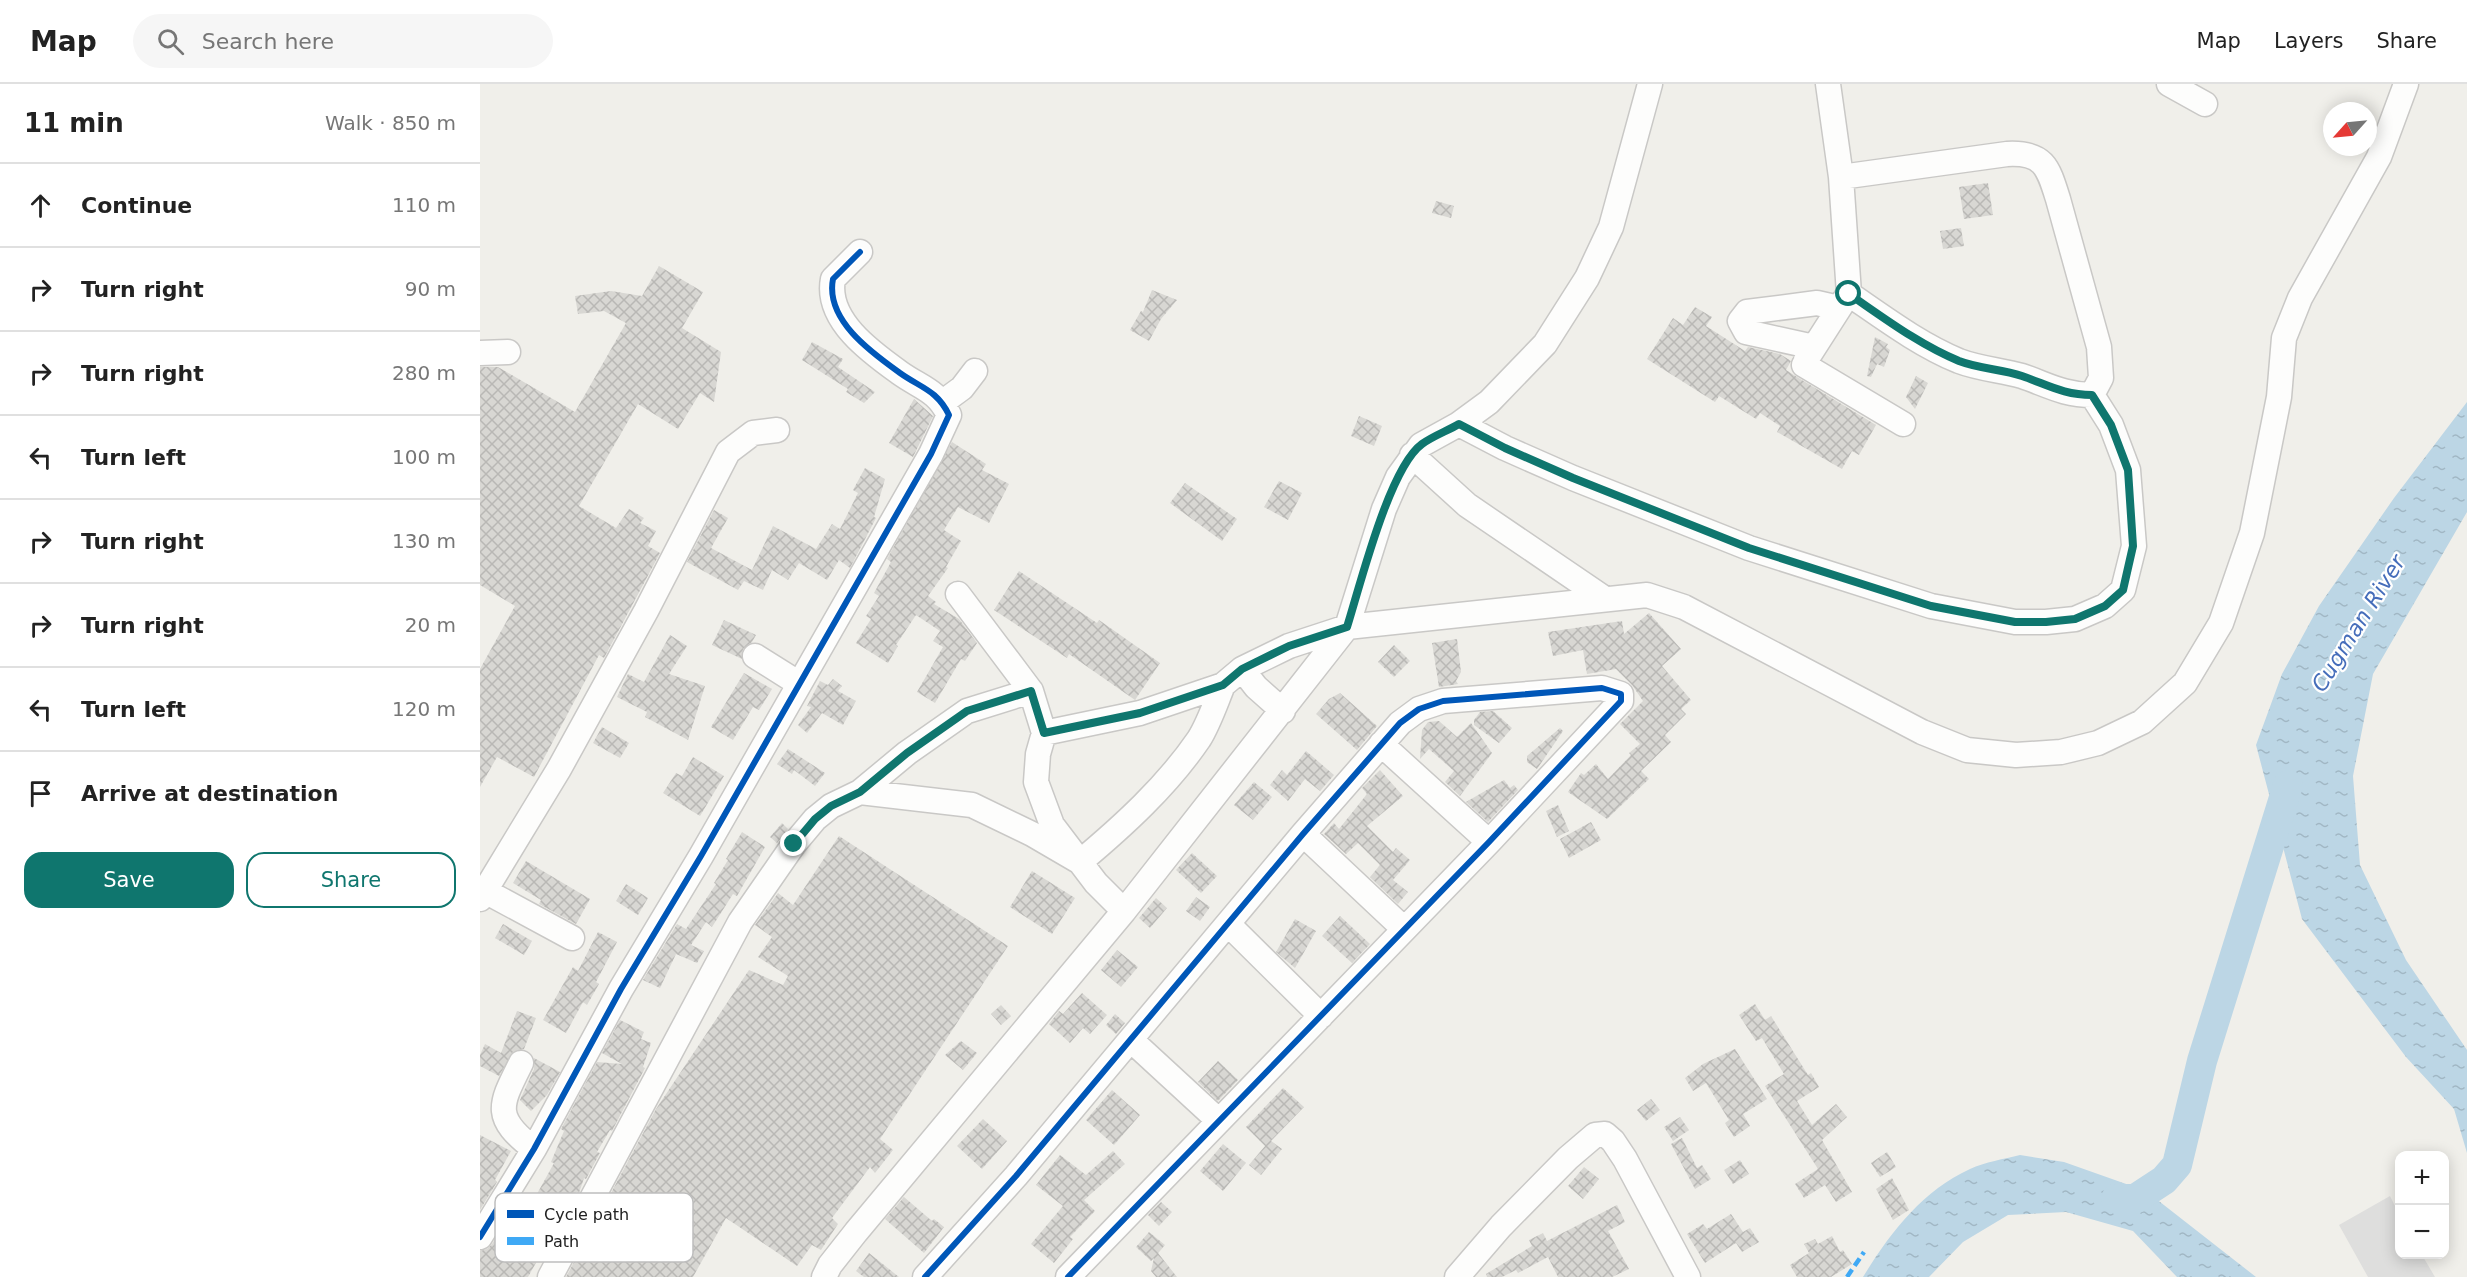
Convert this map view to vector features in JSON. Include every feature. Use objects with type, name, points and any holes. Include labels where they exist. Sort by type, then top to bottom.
[{"type":"street","points":[[824,1277],[830,1265],[856,1232],[1124,911],[1347,627],[1384,508],[1398,477],[1412,455],[1421,444],[1459,424],[1489,402],[1545,344],[1587,278],[1611,226],[1650,84]]},
{"type":"street","points":[[1805,362],[1844,301],[1841,177],[1828,84]]},
{"type":"street","points":[[2169,84],[2205,104]]},
{"type":"street","points":[[1044,733],[1140,713],[1223,685],[1242,669],[1289,646],[1347,627],[1647,595],[1684,607],[1922,732],[1967,750],[2016,755],[2061,752],[2098,743],[2142,722],[2185,683],[2221,623],[2252,533],[2279,397],[2284,338],[2300,298],[2379,157],[2406,84]]},
{"type":"street","points":[[1841,177],[2007,154],[2025,153],[2042,160],[2051,176],[2099,347],[2101,378],[2092,395]]},
{"type":"street","points":[[507,1193],[534,1149],[621,989],[701,856],[931,454],[949,415],[943,402],[935,394],[902,375],[852,333],[838,311],[832,294],[832,279],[860,252]]},
{"type":"street","points":[[1903,424],[1805,362],[1746,332],[1740,321],[1747,312],[1844,301],[1960,361],[1990,371],[2014,374],[2073,395],[2092,395]]},
{"type":"street","points":[[480,353],[508,352]]},
{"type":"street","points":[[943,402],[962,388],[975,371]]},
{"type":"street","points":[[1459,424],[1505,448],[1573,478],[1749,548],[1931,606],[2015,622],[2046,622],[2075,619],[2105,606],[2123,590],[2133,546],[2128,470],[2111,425],[2092,395]]},
{"type":"street","points":[[572,938],[483,895],[559,769],[646,611],[728,452],[753,433],[777,430]]},
{"type":"street","points":[[1412,455],[1467,505],[1605,598]]},
{"type":"street","points":[[958,594],[1031,691],[1044,733],[1038,754],[1036,782],[1052,825],[1096,883],[1124,911]]},
{"type":"street","points":[[754,656],[798,683]]},
{"type":"street","points":[[1242,669],[1256,687],[1283,711]]},
{"type":"street","points":[[1080,862],[1124,825],[1184,759],[1200,737],[1223,685]]},
{"type":"street","points":[[925,1277],[1016,1176],[1302,834],[1400,723],[1419,709],[1443,701],[1602,688],[1621,694],[1621,701],[1489,842],[1068,1277]]},
{"type":"street","points":[[595,1193],[740,922],[794,844],[815,819],[831,806],[860,792],[907,753],[967,711],[1031,691]]},
{"type":"street","points":[[1381,744],[1489,842]]},
{"type":"street","points":[[860,792],[972,805],[1032,834],[1080,862]]},
{"type":"street","points":[[1302,834],[1404,929]]},
{"type":"street","points":[[1228,924],[1321,1016]]},
{"type":"street","points":[[1131,1040],[1219,1121]]},
{"type":"street","points":[[521,1063],[504,1097],[502,1110],[516,1135],[534,1149]]},
{"type":"street","points":[[1457,1277],[1501,1226],[1568,1158],[1595,1136],[1605,1134],[1613,1141],[1625,1159],[1688,1277]]},
{"type":"street","points":[[480,1237],[495,1213]]},
{"type":"street","points":[[550,1277],[558,1262]]},
{"type":"water","name":"Cugman River","points":[[2467,402],[2467,512],[2373,674],[2353,776],[2360,865],[2406,960],[2467,1050],[2467,1153],[2454,1109],[2406,1057],[2302,919],[2256,745],[2282,674],[2319,606],[2394,498]]},
{"type":"water","points":[[2020,1155],[2064,1162],[2146,1191],[2256,1277],[2177,1277],[2133,1231],[2066,1212],[2008,1215],[1963,1242],[1929,1277],[1863,1277],[1896,1229],[1922,1201],[1937,1189],[1976,1167]]},
{"type":"pier","points":[[2390,1196],[2395,1206],[2395,1259],[2424,1259],[2435,1277],[2368,1277],[2339,1225]]},
{"type":"building","points":[[1988,183],[1993,215],[1964,219],[1959,187]]},
{"type":"building","points":[[1436,201],[1454,206],[1451,218],[1432,213]]},
{"type":"building","points":[[1961,228],[1964,246],[1943,249],[1940,231]]},
{"type":"building","points":[[659,266],[703,292],[682,328],[721,352],[714,402],[700,393],[678,429],[638,404],[579,506],[616,528],[629,509],[644,518],[640,523],[656,531],[648,546],[660,553],[604,658],[599,655],[534,777],[497,757],[480,787],[480,669],[515,606],[480,585],[480,367],[498,367],[575,412],[626,323],[604,311],[578,314],[575,296],[611,291],[642,296]]},
{"type":"building","points":[[1152,290],[1177,300],[1161,319],[1149,341],[1130,330],[1141,311],[1143,312]]},
{"type":"building","points":[[1695,307],[1712,317],[1706,326],[1745,351],[1748,347],[1780,354],[1791,361],[1786,370],[1876,425],[1859,455],[1852,451],[1842,469],[1777,432],[1780,426],[1760,413],[1756,419],[1719,396],[1715,402],[1647,359],[1673,318],[1683,325]]},
{"type":"building","points":[[1875,337],[1888,344],[1886,347],[1890,350],[1884,367],[1877,364],[1871,377],[1867,376]]},
{"type":"building","points":[[812,342],[843,359],[838,367],[875,392],[864,403],[846,392],[848,389],[802,360]]},
{"type":"building","points":[[1916,376],[1928,383],[1915,409],[1906,397]]},
{"type":"building","points":[[914,399],[933,416],[913,457],[889,443]]},
{"type":"building","points":[[1359,416],[1382,426],[1374,446],[1351,436]]},
{"type":"building","points":[[952,442],[986,464],[982,470],[1009,484],[989,523],[958,507],[944,530],[961,541],[946,567],[948,568],[928,596],[936,602],[934,604],[959,619],[977,643],[965,661],[961,659],[935,703],[917,692],[943,647],[933,641],[940,631],[916,615],[896,645],[898,646],[888,663],[856,643],[871,619],[866,616],[879,596],[874,593],[891,562],[887,559]]},
{"type":"building","points":[[865,468],[885,479],[874,517],[876,518],[850,568],[839,560],[827,580],[799,563],[788,580],[772,570],[763,590],[744,581],[738,590],[687,562],[714,510],[728,518],[711,548],[752,570],[773,526],[816,549],[832,524],[840,529],[858,493],[853,490]]},
{"type":"building","points":[[1279,481],[1302,493],[1288,520],[1264,507]]},
{"type":"building","points":[[1185,483],[1237,519],[1222,541],[1170,503]]},
{"type":"building","points":[[1019,571],[1097,623],[1099,620],[1160,663],[1135,700],[1069,654],[1067,658],[994,610]]},
{"type":"building","points":[[1649,613],[1681,649],[1662,666],[1691,700],[1681,709],[1686,714],[1665,735],[1671,742],[1641,771],[1649,779],[1607,819],[1568,792],[1581,773],[1584,775],[1596,764],[1608,779],[1631,755],[1629,753],[1640,744],[1620,724],[1643,701],[1632,685],[1616,669],[1587,674],[1583,650],[1553,656],[1548,632],[1622,621],[1624,634]]},
{"type":"building","points":[[724,620],[756,635],[752,642],[743,649],[742,659],[712,645]]},
{"type":"building","points":[[670,635],[687,646],[669,674],[705,686],[688,740],[645,717],[647,712],[617,697],[628,674],[644,682]]},
{"type":"building","points":[[1457,639],[1461,672],[1456,681],[1458,684],[1439,687],[1432,643]]},
{"type":"building","points":[[1394,645],[1410,661],[1394,677],[1378,662]]},
{"type":"building","points":[[744,673],[772,689],[759,710],[753,707],[733,740],[711,727]]},
{"type":"building","points":[[833,679],[842,686],[838,691],[856,701],[843,725],[822,713],[807,733],[798,725],[811,707],[807,706],[820,681],[828,685]]},
{"type":"building","points":[[1340,693],[1377,726],[1357,750],[1316,714],[1329,699]]},
{"type":"building","points":[[1493,711],[1512,728],[1499,743],[1474,725],[1474,720],[1480,712]]},
{"type":"building","points":[[1439,721],[1457,737],[1471,723],[1492,753],[1460,796],[1445,782],[1454,771],[1429,749],[1420,759],[1422,730],[1428,722]]},
{"type":"building","points":[[602,727],[629,743],[620,758],[593,743]]},
{"type":"building","points":[[1560,728],[1563,731],[1537,769],[1527,762],[1527,756]]},
{"type":"building","points":[[788,749],[825,773],[815,786],[794,770],[792,774],[777,764]]},
{"type":"building","points":[[1306,751],[1334,775],[1320,791],[1305,779],[1288,801],[1270,785],[1282,770],[1287,775]]},
{"type":"building","points":[[693,757],[724,776],[700,816],[663,793],[676,773],[682,776]]},
{"type":"building","points":[[1380,770],[1403,796],[1367,826],[1393,852],[1396,848],[1410,860],[1393,880],[1408,892],[1398,904],[1370,877],[1380,865],[1358,843],[1346,854],[1324,834],[1334,823],[1339,829],[1367,794],[1362,788]]},
{"type":"building","points":[[1504,780],[1510,788],[1514,785],[1518,790],[1488,822],[1466,802]]},
{"type":"building","points":[[1254,782],[1272,797],[1253,820],[1234,805]]},
{"type":"building","points":[[1558,805],[1569,831],[1557,837],[1546,811]]},
{"type":"building","points":[[1591,822],[1601,840],[1569,858],[1560,839]]},
{"type":"building","points":[[782,823],[788,829],[777,843],[770,837]]},
{"type":"building","points":[[742,832],[765,847],[737,896],[733,894],[712,927],[706,922],[691,945],[704,951],[697,963],[676,954],[660,988],[643,980],[677,924],[686,929],[716,884],[714,883],[728,860],[726,859]]},
{"type":"building","points":[[839,836],[1008,946],[880,1139],[893,1150],[875,1173],[870,1167],[832,1218],[838,1224],[821,1250],[812,1245],[797,1266],[726,1218],[693,1277],[566,1277],[574,1262],[693,1262],[693,1193],[611,1193],[656,1109],[749,970],[783,985],[788,976],[758,957],[772,937],[755,925],[778,893],[793,905]]},
{"type":"building","points":[[1192,853],[1217,876],[1201,893],[1176,870]]},
{"type":"building","points":[[526,861],[590,899],[576,924],[539,904],[541,900],[513,883]]},
{"type":"building","points":[[1032,871],[1075,898],[1052,934],[1010,907]]},
{"type":"building","points":[[626,884],[648,898],[638,915],[616,901]]},
{"type":"building","points":[[1196,897],[1210,907],[1200,921],[1186,911]]},
{"type":"building","points":[[1156,898],[1167,908],[1150,928],[1139,918]]},
{"type":"building","points":[[1340,916],[1370,944],[1352,963],[1322,936]]},
{"type":"building","points":[[1295,919],[1316,931],[1295,968],[1276,952]]},
{"type":"building","points":[[503,924],[532,941],[524,955],[495,938]]},
{"type":"building","points":[[598,932],[617,942],[596,982],[599,984],[587,1005],[583,1002],[566,1033],[543,1020],[573,967],[578,971]]},
{"type":"building","points":[[1117,950],[1138,967],[1121,987],[1101,970]]},
{"type":"building","points":[[1082,993],[1107,1015],[1090,1034],[1083,1028],[1070,1043],[1049,1024],[1059,1011],[1063,1014]]},
{"type":"building","points":[[1755,1004],[1765,1020],[1771,1016],[1808,1075],[1811,1073],[1819,1087],[1797,1101],[1812,1125],[1836,1104],[1847,1117],[1822,1140],[1852,1192],[1836,1202],[1825,1185],[1804,1198],[1795,1184],[1818,1169],[1765,1086],[1784,1074],[1762,1038],[1756,1041],[1739,1015]]},
{"type":"building","points":[[1001,1005],[1011,1016],[1001,1025],[991,1014]]},
{"type":"building","points":[[517,1011],[536,1018],[524,1049],[513,1052],[499,1076],[480,1066],[480,1055],[485,1044],[501,1053]]},
{"type":"building","points":[[1115,1014],[1125,1023],[1116,1034],[1106,1025]]},
{"type":"building","points":[[620,1020],[644,1032],[641,1039],[651,1043],[643,1067],[645,1068],[612,1131],[610,1130],[597,1152],[600,1153],[586,1179],[584,1178],[579,1193],[538,1193],[554,1163],[551,1162],[564,1131],[561,1129],[597,1062],[622,1064],[602,1053]]},
{"type":"building","points":[[961,1041],[977,1053],[963,1070],[945,1055]]},
{"type":"building","points":[[1735,1049],[1767,1099],[1743,1114],[1750,1126],[1734,1137],[1725,1123],[1729,1120],[1706,1083],[1693,1091],[1685,1078],[1703,1064]]},
{"type":"building","points":[[534,1058],[560,1072],[547,1095],[531,1111],[520,1100],[534,1069]]},
{"type":"building","points":[[1218,1061],[1238,1080],[1218,1101],[1198,1082]]},
{"type":"building","points":[[1283,1088],[1304,1107],[1271,1141],[1282,1149],[1261,1175],[1249,1165],[1265,1146],[1246,1127]]},
{"type":"building","points":[[1112,1090],[1140,1115],[1114,1145],[1086,1120]]},
{"type":"building","points":[[1651,1099],[1660,1110],[1646,1121],[1637,1110]]},
{"type":"building","points":[[1680,1117],[1689,1130],[1673,1141],[1664,1127]]},
{"type":"building","points":[[983,1119],[1007,1141],[982,1169],[957,1146]]},
{"type":"building","points":[[480,1135],[511,1151],[495,1180],[497,1182],[480,1210]]},
{"type":"building","points":[[1682,1138],[1697,1168],[1702,1165],[1711,1179],[1695,1189],[1671,1144]]},
{"type":"building","points":[[1223,1144],[1246,1163],[1223,1191],[1200,1171]]},
{"type":"building","points":[[1113,1151],[1125,1164],[1084,1200],[1095,1211],[1070,1237],[1073,1239],[1054,1263],[1031,1244],[1063,1206],[1036,1185],[1060,1155],[1086,1175]]},
{"type":"building","points":[[1887,1152],[1896,1167],[1880,1177],[1871,1163]]},
{"type":"building","points":[[1740,1160],[1749,1174],[1733,1184],[1724,1170]]},
{"type":"building","points":[[1584,1167],[1599,1179],[1583,1199],[1568,1186]]},
{"type":"building","points":[[1892,1178],[1909,1210],[1893,1220],[1876,1189]]},
{"type":"building","points":[[904,1197],[932,1221],[934,1219],[944,1227],[924,1253],[885,1219]]},
{"type":"building","points":[[1161,1202],[1172,1212],[1159,1226],[1148,1215]]},
{"type":"building","points":[[1617,1205],[1625,1222],[1608,1231],[1629,1269],[1612,1277],[1558,1277],[1548,1257],[1518,1273],[1516,1270],[1502,1277],[1487,1277],[1486,1274],[1532,1246],[1529,1240],[1543,1233],[1547,1241]]},
{"type":"building","points":[[1731,1214],[1743,1232],[1750,1228],[1759,1242],[1742,1252],[1736,1243],[1705,1263],[1687,1234],[1703,1224],[1707,1229]]},
{"type":"building","points":[[1149,1232],[1165,1245],[1158,1253],[1177,1277],[1156,1277],[1151,1271],[1154,1258],[1151,1261],[1136,1247]]},
{"type":"building","points":[[1832,1236],[1840,1252],[1843,1250],[1852,1264],[1831,1277],[1797,1277],[1790,1265],[1809,1253],[1804,1244],[1815,1239],[1818,1244]]},
{"type":"building","points":[[495,1239],[495,1262],[536,1262],[528,1277],[480,1277],[480,1251],[492,1244]]},
{"type":"building","points":[[869,1253],[899,1277],[864,1277],[856,1271]]},
{"type":"waterway","points":[[2116,1199],[2135,1199],[2164,1180],[2177,1165],[2202,1061],[2288,785]]},
{"type":"marked path","points":[[1847,1277],[1864,1252]]},
{"type":"cycle path","points":[[507,1193],[534,1149],[621,989],[701,856],[931,454],[949,415],[934,395],[877,356],[853,334],[843,321],[832,294],[833,279],[860,252]]},
{"type":"cycle path","points":[[925,1277],[1016,1176],[1303,834],[1400,723],[1419,709],[1443,701],[1602,688],[1621,694],[1621,701],[1489,842],[1068,1277]]},
{"type":"cycle path","points":[[480,1237],[495,1213]]},
{"type":"route","points":[[794,844],[815,819],[831,806],[860,792],[907,753],[967,711],[1031,691],[1044,733],[1140,713],[1223,685],[1242,669],[1289,646],[1347,627],[1384,508],[1398,477],[1421,444],[1459,424],[1505,448],[1573,478],[1749,548],[1931,606],[2015,622],[2046,622],[2075,619],[2105,606],[2123,590],[2133,546],[2128,470],[2111,425],[2092,395],[2073,395],[2035,380],[1990,371],[1960,361],[1906,332],[1849,294]]}]
